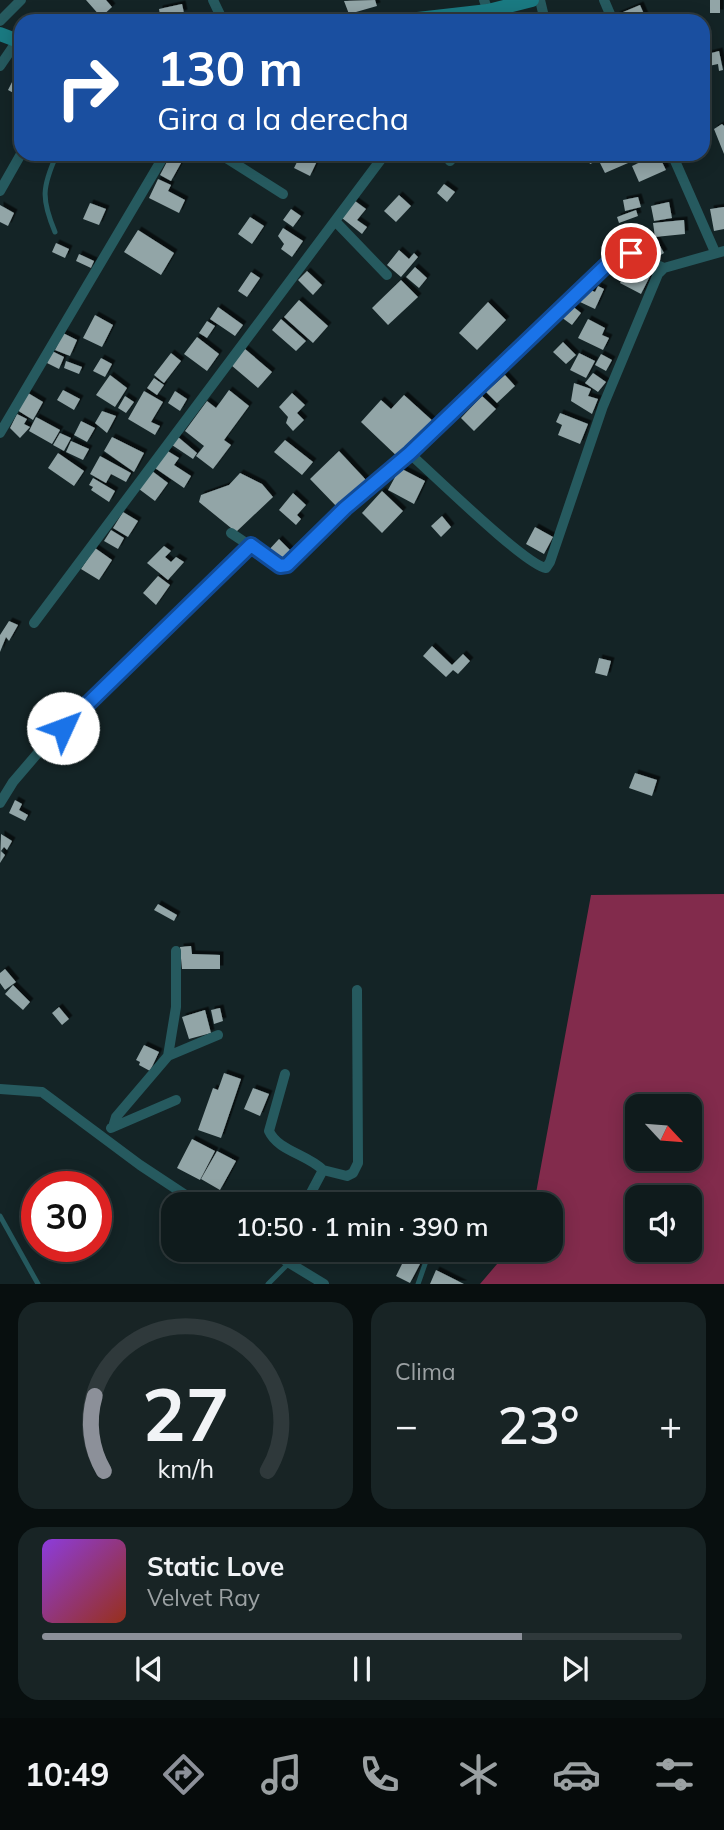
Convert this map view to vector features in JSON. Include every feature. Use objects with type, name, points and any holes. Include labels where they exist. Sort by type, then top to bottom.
[{"type":"street","points":[[0,22],[21,0]]},
{"type":"street","points":[[459,14],[532,0]]},
{"type":"street","points":[[0,66],[14,48]]},
{"type":"street","points":[[0,191],[17,161]]},
{"type":"street","points":[[0,433],[162,161]]},
{"type":"street","points":[[231,161],[283,194]]},
{"type":"street","points":[[34,623],[380,161]]},
{"type":"street","points":[[231,533],[280,566],[287,565],[345,508],[410,453],[618,254],[631,253],[663,268],[719,252],[675,161]]},
{"type":"street","points":[[336,222],[387,275]]},
{"type":"street","points":[[410,453],[519,551],[538,567],[545,568],[550,562],[603,406],[663,268]]},
{"type":"street","points":[[0,803],[13,782],[43,747],[251,545]]},
{"type":"street","points":[[168,1056],[176,1007],[176,951]]},
{"type":"street","points":[[285,1074],[269,1131],[273,1140],[307,1157],[323,1170],[347,1176],[353,1173],[358,1163],[357,990]]},
{"type":"street","points":[[113,1126],[116,1117],[168,1056],[218,1035]]},
{"type":"street","points":[[0,1089],[42,1092],[182,1192]]},
{"type":"street","points":[[100,1135],[113,1126],[176,1100]]},
{"type":"street","points":[[311,1192],[323,1170]]},
{"type":"street","points":[[289,1263],[324,1284]]},
{"type":"lane","points":[[54,161],[48,174],[43,202],[55,232]]},
{"type":"lane","points":[[0,1216],[37,1284]]},
{"type":"lane","points":[[418,1284],[426,1262]]},
{"type":"lane","points":[[268,1284],[289,1263]]},
{"type":"shaded area","points":[[724,894],[724,1284],[480,1284],[499,1262],[563,1262],[563,1192],[536,1192],[591,895]]},
{"type":"building","points":[[86,0],[106,0],[112,7],[104,14],[98,14]]},
{"type":"building","points":[[375,0],[377,6],[349,14],[344,1]]},
{"type":"building","points":[[710,0],[720,0],[720,13],[710,13]]},
{"type":"building","points":[[182,4],[184,13],[160,14],[159,9]]},
{"type":"building","points":[[640,5],[644,14],[618,14]]},
{"type":"building","points":[[719,51],[723,70],[719,71],[718,64],[710,66],[710,53]]},
{"type":"building","points":[[14,78],[14,93],[8,90]]},
{"type":"building","points":[[722,124],[724,126],[724,154],[714,129]]},
{"type":"building","points":[[167,161],[182,161],[171,181],[160,175]]},
{"type":"building","points":[[298,161],[317,161],[310,176],[294,168]]},
{"type":"building","points":[[605,161],[633,161],[605,173],[600,163]]},
{"type":"building","points":[[643,161],[662,161],[666,170],[639,182],[632,166]]},
{"type":"building","points":[[158,179],[171,185],[168,191],[185,200],[179,213],[149,198]]},
{"type":"building","points":[[444,184],[455,192],[447,202],[437,193]]},
{"type":"building","points":[[399,195],[411,206],[396,222],[384,211]]},
{"type":"building","points":[[638,197],[641,207],[625,211],[623,200]]},
{"type":"building","points":[[355,201],[366,209],[357,220],[367,227],[362,234],[342,218]]},
{"type":"building","points":[[669,202],[672,218],[654,221],[651,206]]},
{"type":"building","points":[[90,203],[106,209],[99,225],[83,219]]},
{"type":"building","points":[[0,205],[14,213],[8,226],[0,222]]},
{"type":"building","points":[[724,207],[724,229],[714,231],[710,209]]},
{"type":"building","points":[[291,209],[301,216],[293,227],[283,220]]},
{"type":"building","points":[[636,210],[638,216],[619,223],[617,217]]},
{"type":"building","points":[[250,217],[264,226],[252,244],[238,234]]},
{"type":"building","points":[[684,220],[685,234],[655,237],[653,223]]},
{"type":"building","points":[[283,228],[303,241],[292,257],[281,249],[284,244],[278,236]]},
{"type":"building","points":[[138,230],[174,253],[161,275],[124,252]]},
{"type":"building","points":[[653,234],[664,253],[652,260],[641,241]]},
{"type":"building","points":[[56,243],[69,249],[65,258],[52,252]]},
{"type":"building","points":[[399,250],[409,259],[414,253],[418,257],[401,277],[387,265]]},
{"type":"building","points":[[79,254],[94,261],[91,268],[76,261]]},
{"type":"building","points":[[632,260],[653,270],[641,294],[620,283]]},
{"type":"building","points":[[415,267],[427,278],[419,288],[406,277]]},
{"type":"building","points":[[307,271],[322,285],[313,295],[298,280]]},
{"type":"building","points":[[251,272],[260,278],[247,297],[238,291]]},
{"type":"building","points":[[401,280],[418,297],[388,325],[372,308]]},
{"type":"building","points":[[598,286],[604,289],[595,309],[580,302],[586,288],[595,292]]},
{"type":"building","points":[[299,300],[328,326],[313,343],[284,317]]},
{"type":"building","points":[[488,302],[506,320],[477,350],[459,333]]},
{"type":"building","points":[[571,305],[581,313],[572,325],[561,317]]},
{"type":"building","points":[[218,307],[243,325],[235,336],[210,319]]},
{"type":"building","points":[[95,315],[113,325],[102,347],[83,338]]},
{"type":"building","points":[[281,319],[306,341],[296,351],[272,330]]},
{"type":"building","points":[[588,319],[605,328],[602,335],[609,338],[603,350],[578,338]]},
{"type":"building","points":[[207,321],[215,326],[207,338],[199,333]]},
{"type":"building","points":[[63,333],[77,340],[70,356],[55,350]]},
{"type":"building","points":[[197,337],[219,354],[207,371],[184,354]]},
{"type":"building","points":[[563,342],[576,355],[566,364],[553,352]]},
{"type":"building","points":[[245,349],[272,372],[258,388],[231,365]]},
{"type":"building","points":[[52,351],[64,357],[59,369],[47,363]]},
{"type":"building","points":[[171,353],[181,361],[164,383],[154,375]]},
{"type":"building","points":[[579,353],[595,361],[586,378],[570,370]]},
{"type":"building","points":[[601,354],[612,360],[606,371],[595,365]]},
{"type":"building","points":[[101,358],[112,364],[105,377],[93,371]]},
{"type":"building","points":[[66,361],[82,367],[79,374],[64,368]]},
{"type":"building","points":[[593,373],[606,382],[598,392],[585,383]]},
{"type":"building","points":[[110,375],[127,388],[115,407],[96,395]]},
{"type":"building","points":[[505,375],[515,386],[497,403],[486,392]]},
{"type":"building","points":[[154,378],[164,385],[157,395],[147,388]]},
{"type":"building","points":[[574,383],[591,389],[588,396],[598,399],[592,414],[571,401]]},
{"type":"building","points":[[63,390],[80,399],[74,410],[57,400]]},
{"type":"building","points":[[229,390],[249,406],[224,440],[231,445],[213,469],[196,456],[204,446],[185,431],[207,401],[216,408]]},
{"type":"building","points":[[144,391],[163,402],[151,422],[160,426],[155,435],[128,419]]},
{"type":"building","points":[[175,391],[187,399],[180,411],[168,403]]},
{"type":"building","points":[[28,393],[43,402],[33,420],[17,410]]},
{"type":"building","points":[[292,393],[305,405],[297,413],[304,420],[293,431],[286,423],[288,417],[279,407]]},
{"type":"building","points":[[404,395],[435,423],[401,460],[361,422],[381,400],[391,409]]},
{"type":"building","points":[[125,396],[134,402],[126,413],[118,408]]},
{"type":"building","points":[[482,396],[496,409],[474,431],[461,418]]},
{"type":"building","points":[[102,411],[116,416],[107,433],[95,423]]},
{"type":"building","points":[[560,413],[588,424],[580,444],[558,435],[562,425],[556,422]]},
{"type":"building","points":[[17,414],[27,419],[24,424],[30,427],[20,438],[10,428]]},
{"type":"building","points":[[36,417],[60,430],[52,444],[29,431]]},
{"type":"building","points":[[81,421],[95,428],[87,442],[74,435]]},
{"type":"building","points":[[60,433],[71,438],[64,451],[53,445]]},
{"type":"building","points":[[112,437],[144,453],[134,472],[104,451]]},
{"type":"building","points":[[178,437],[197,453],[193,459],[172,445]]},
{"type":"building","points":[[285,440],[313,462],[302,475],[274,452]]},
{"type":"building","points":[[71,441],[89,449],[83,460],[66,452]]},
{"type":"building","points":[[166,450],[179,458],[174,465],[191,476],[184,488],[155,468]]},
{"type":"building","points":[[339,451],[367,481],[338,508],[310,479]]},
{"type":"building","points":[[58,453],[84,471],[74,486],[48,468]]},
{"type":"building","points":[[100,456],[131,473],[126,482],[111,474],[106,483],[90,474]]},
{"type":"building","points":[[400,468],[425,481],[414,504],[388,490]]},
{"type":"building","points":[[152,471],[168,483],[155,501],[139,489]]},
{"type":"building","points":[[240,473],[262,484],[273,497],[236,532],[199,502],[201,495],[229,485]]},
{"type":"building","points":[[93,478],[115,491],[109,502],[91,490],[93,487],[89,485]]},
{"type":"building","points":[[382,491],[403,511],[382,533],[362,513]]},
{"type":"building","points":[[293,493],[306,505],[297,515],[301,519],[296,525],[279,510]]},
{"type":"building","points":[[123,512],[138,521],[128,537],[113,528]]},
{"type":"building","points":[[442,516],[451,527],[441,537],[431,526]]},
{"type":"building","points":[[535,527],[553,537],[544,554],[526,544]]},
{"type":"building","points":[[111,530],[124,538],[118,549],[104,541]]},
{"type":"building","points":[[279,539],[292,552],[280,565],[267,552]]},
{"type":"building","points":[[164,546],[171,551],[165,557],[171,562],[176,557],[184,562],[168,580],[147,563]]},
{"type":"building","points":[[95,548],[112,560],[99,580],[81,569]]},
{"type":"building","points":[[158,576],[170,585],[156,605],[143,593]]},
{"type":"building","points":[[9,621],[18,625],[9,641],[6,637],[0,652],[0,635]]},
{"type":"building","points":[[432,646],[452,665],[463,654],[470,661],[458,674],[453,670],[446,677],[423,656]]},
{"type":"building","points":[[599,658],[611,661],[607,676],[595,673]]},
{"type":"building","points":[[635,773],[657,780],[652,796],[629,788]]},
{"type":"building","points":[[15,800],[22,804],[19,810],[28,815],[25,821],[9,813]]},
{"type":"building","points":[[1,834],[12,841],[7,850],[4,847],[1,851],[5,855],[0,863]]},
{"type":"building","points":[[158,904],[177,915],[174,921],[154,910]]},
{"type":"building","points":[[191,946],[192,954],[220,955],[220,969],[182,969],[180,947]]},
{"type":"building","points":[[5,969],[16,982],[5,990],[0,983],[0,973]]},
{"type":"building","points":[[13,985],[30,1002],[23,1010],[5,994]]},
{"type":"building","points":[[59,1007],[69,1019],[62,1025],[52,1013]]},
{"type":"building","points":[[220,1008],[223,1021],[214,1024],[211,1010]]},
{"type":"building","points":[[205,1010],[211,1033],[189,1039],[182,1017]]},
{"type":"building","points":[[144,1045],[159,1052],[150,1071],[136,1060]]},
{"type":"building","points":[[224,1073],[241,1079],[221,1138],[198,1130],[213,1088],[218,1090]]},
{"type":"building","points":[[253,1088],[269,1094],[260,1116],[244,1109]]},
{"type":"building","points":[[192,1139],[215,1151],[200,1180],[177,1168]]},
{"type":"building","points":[[217,1151],[236,1161],[220,1190],[201,1179]]},
{"type":"building","points":[[403,1262],[420,1264],[410,1283],[396,1276]]},
{"type":"building","points":[[436,1270],[464,1284],[430,1284]]},
{"type":"route","points":[[63,728],[251,545],[280,566],[287,565],[345,508],[410,453],[618,254],[631,253]]}]
